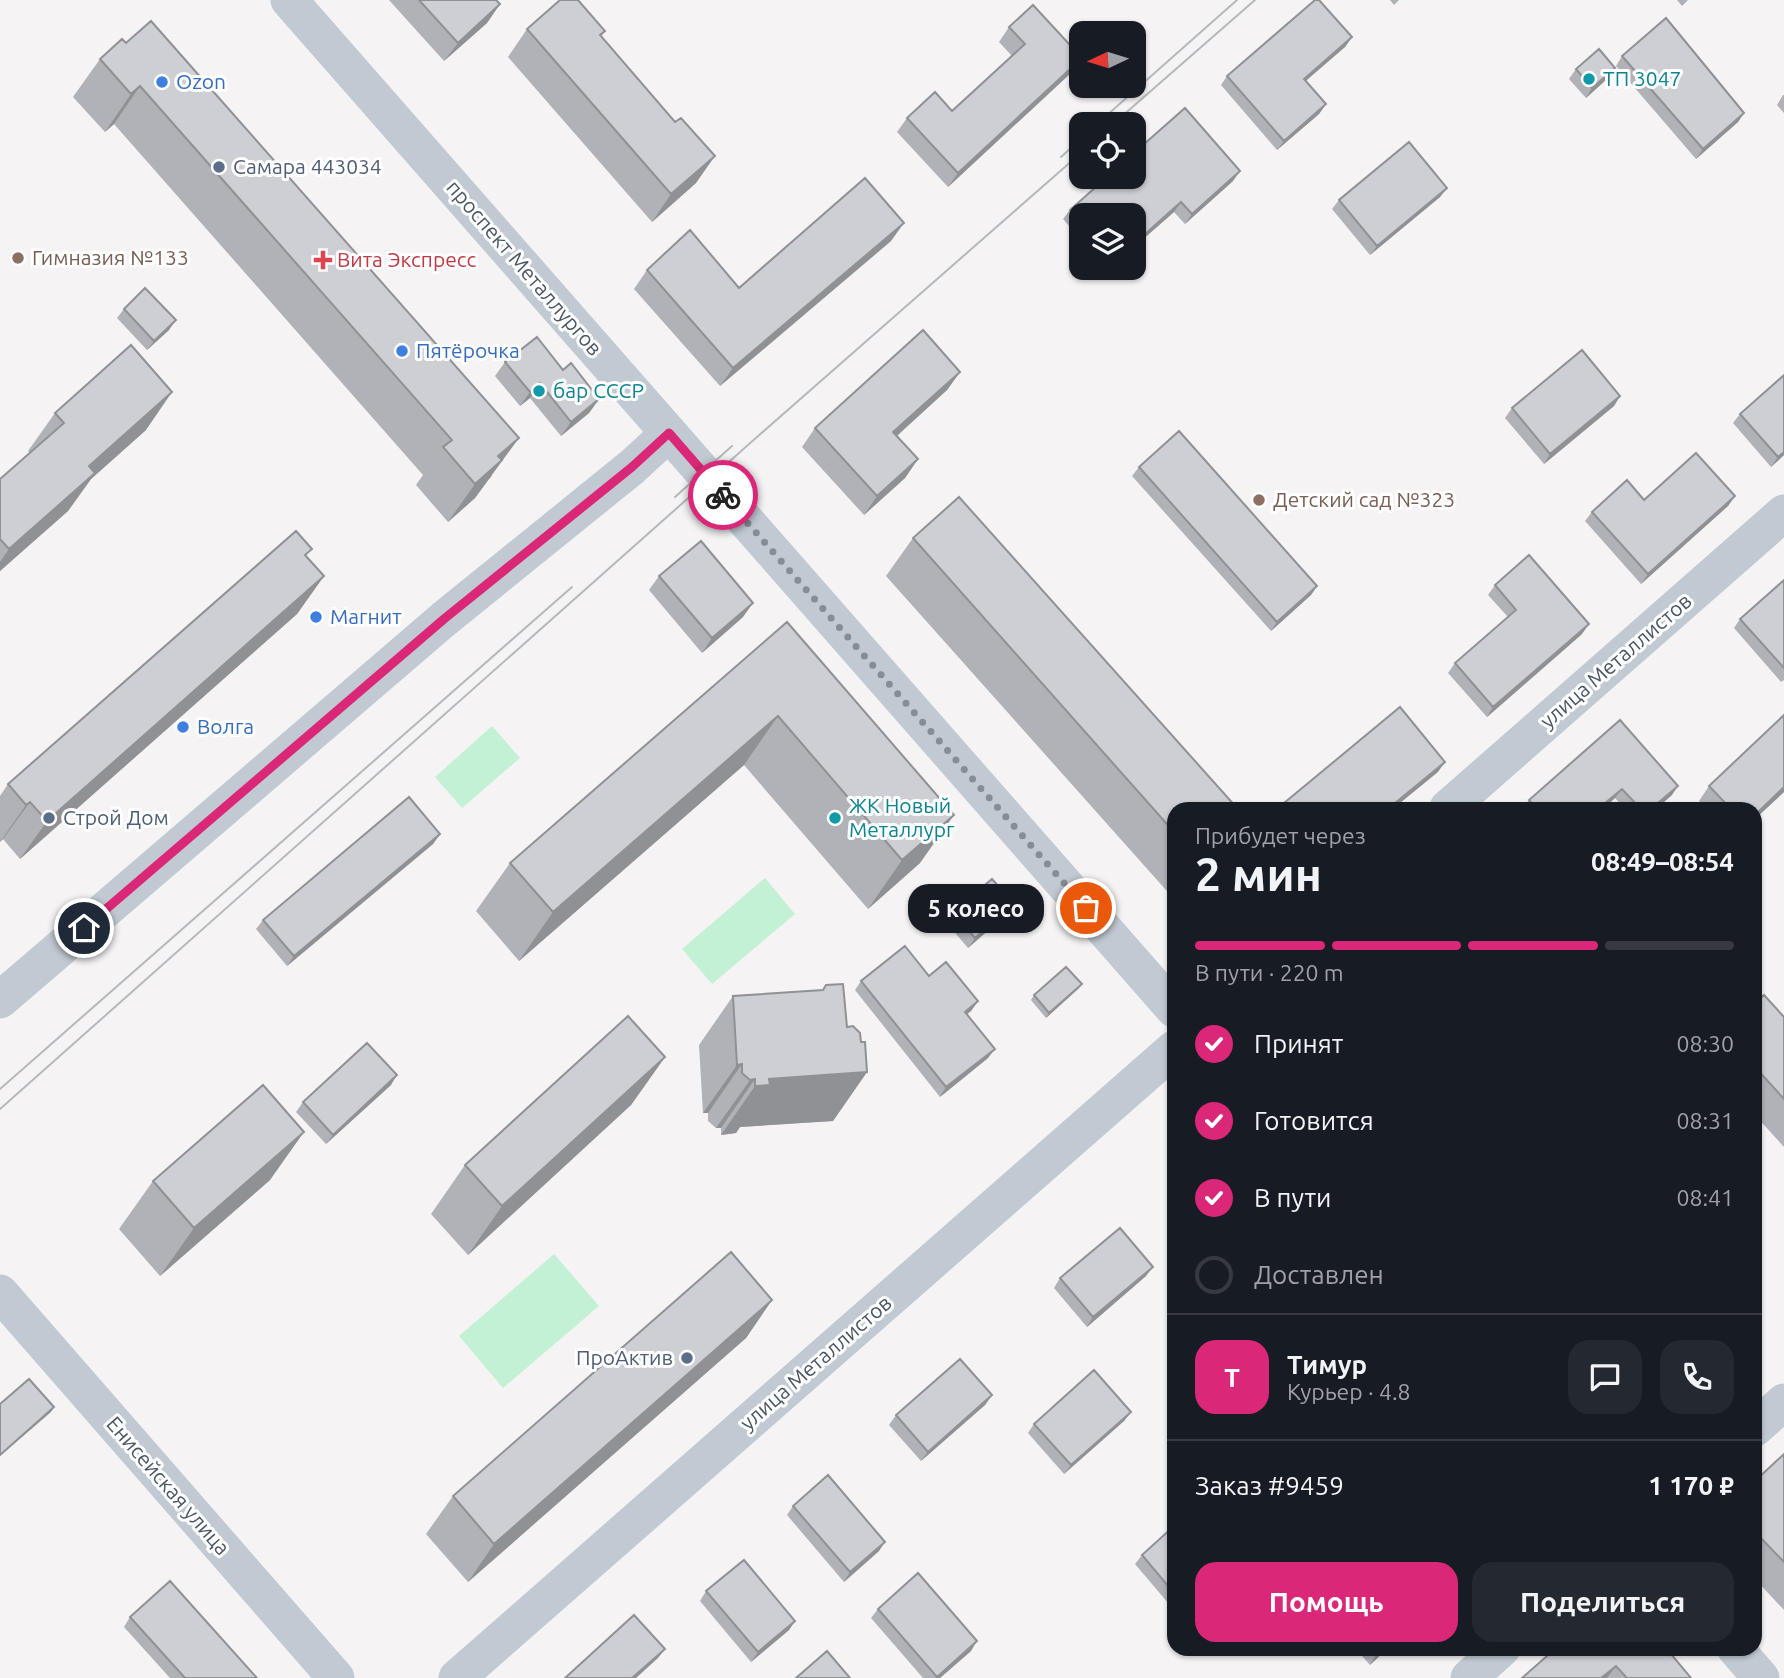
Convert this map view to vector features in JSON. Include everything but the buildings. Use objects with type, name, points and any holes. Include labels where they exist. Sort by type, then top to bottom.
[{"type":"street","name":"проспект Металлургов","points":[[289,0],[1167,1001]]},
{"type":"street","points":[[0,1000],[424,636],[632,467],[669,433]]},
{"type":"street","name":"улица Металлистов","points":[[1455,802],[1784,513]]},
{"type":"street","name":"улица Металлистов","points":[[457,1678],[1167,1055]]},
{"type":"street","name":"Енисейская улица","points":[[0,1293],[337,1678]]},
{"type":"street","points":[[1762,1422],[1784,1402]]},
{"type":"street","points":[[1469,1678],[1493,1656]]},
{"type":"street","points":[[1742,1656],[1761,1678]]},
{"type":"green space","points":[[492,726],[520,758],[462,808],[435,777]]},
{"type":"green space","points":[[765,878],[795,914],[712,984],[682,949]]},
{"type":"green space","points":[[554,1254],[599,1306],[503,1388],[459,1336]]},
{"type":"tram line","points":[[1111,112],[1237,0]]},
{"type":"tram line","points":[[1127,112],[1255,0]]},
{"type":"tram line","points":[[1061,157],[1069,150]]},
{"type":"tram line","points":[[0,1109],[1069,163]]},
{"type":"tram line","points":[[675,497],[732,446]]},
{"type":"tram line","points":[[0,1089],[572,587]]},
{"type":"way so far","points":[[723,495],[1086,908]]},
{"type":"place","name":"ТП 3047","points":[[1589,79]]},
{"type":"place","name":"Ozon","points":[[162,82]]},
{"type":"place","name":"Самара 443034","points":[[219,167]]},
{"type":"place","name":"Гимназия №133","points":[[18,258]]},
{"type":"place","name":"Вита Экспресс","points":[[323,260]]},
{"type":"place","name":"Пятёрочка","points":[[402,351]]},
{"type":"place","name":"бар СССР","points":[[539,391]]},
{"type":"place","name":"Детский сад №323","points":[[1259,500]]},
{"type":"place","name":"Магнит","points":[[316,617]]},
{"type":"place","name":"Волга","points":[[183,727]]},
{"type":"place","name":"Строй Дом","points":[[49,818]]},
{"type":"place","name":"ЖК Новый Металлург","points":[[835,818]]},
{"type":"place","name":"5 колесо","points":[[1086,908]]},
{"type":"place","name":"ПроАктив","points":[[687,1358]]},
{"type":"route","points":[[84,928],[444,619],[632,467],[669,433],[723,495]]}]
